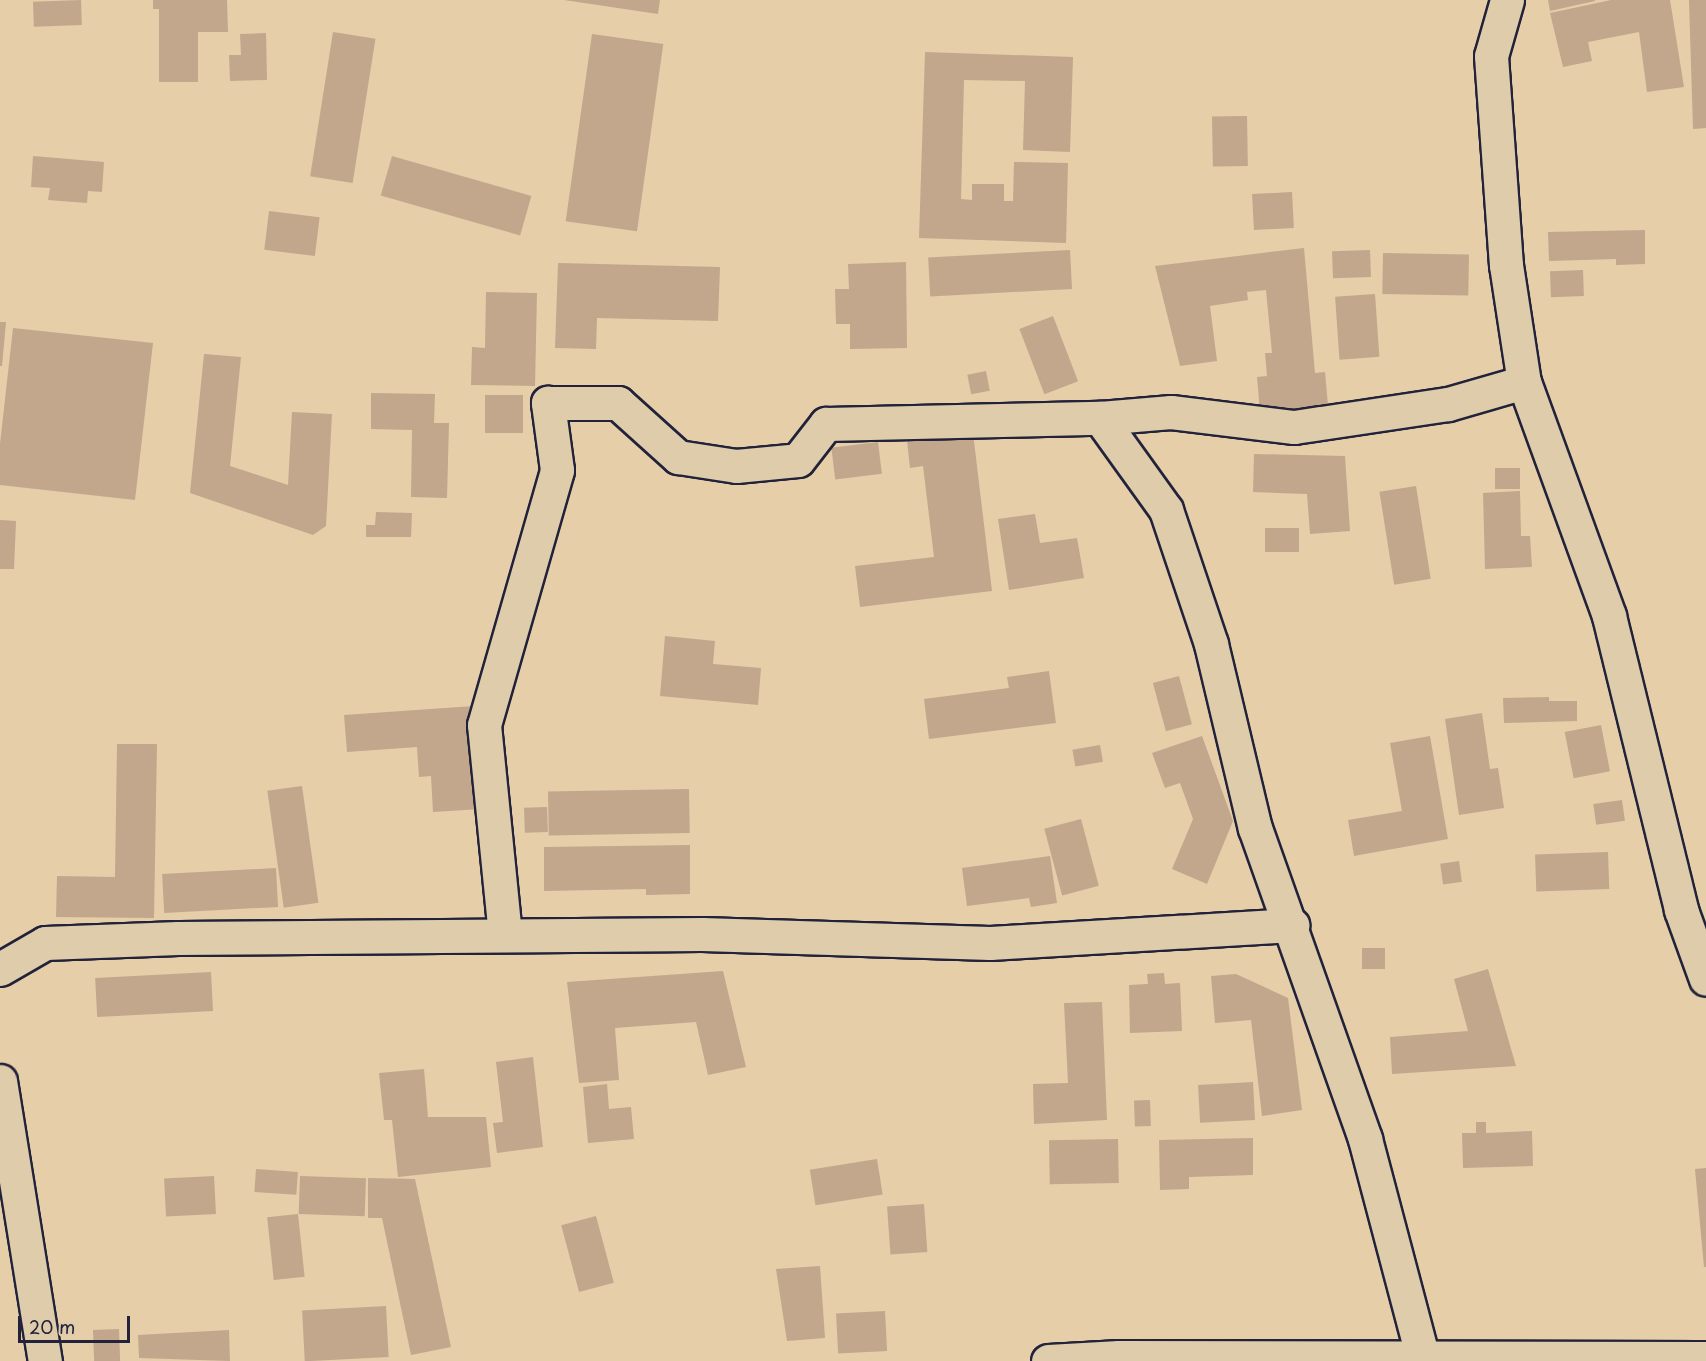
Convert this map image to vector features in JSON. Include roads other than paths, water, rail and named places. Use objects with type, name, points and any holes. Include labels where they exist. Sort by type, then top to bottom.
[{"type":"street","points":[[1507,0],[1491,56],[1506,265],[1524,382],[1609,616],[1682,910],[1706,979]]},
{"type":"street","points":[[505,935],[484,725],[557,470],[548,403],[618,403],[678,457],[736,466],[798,460],[826,424],[1100,418],[1171,412],[1294,427],[1448,404],[1524,382]]},
{"type":"street","points":[[1100,418],[1166,510],[1211,644],[1256,828],[1292,925],[1365,1139],[1423,1359]]},
{"type":"street","points":[[0,969],[45,944],[178,938],[702,934],[990,943],[1292,925]]},
{"type":"street","points":[[0,1081],[45,1361]]},
{"type":"street","points":[[1048,1361],[1119,1357],[1706,1358]]}]
